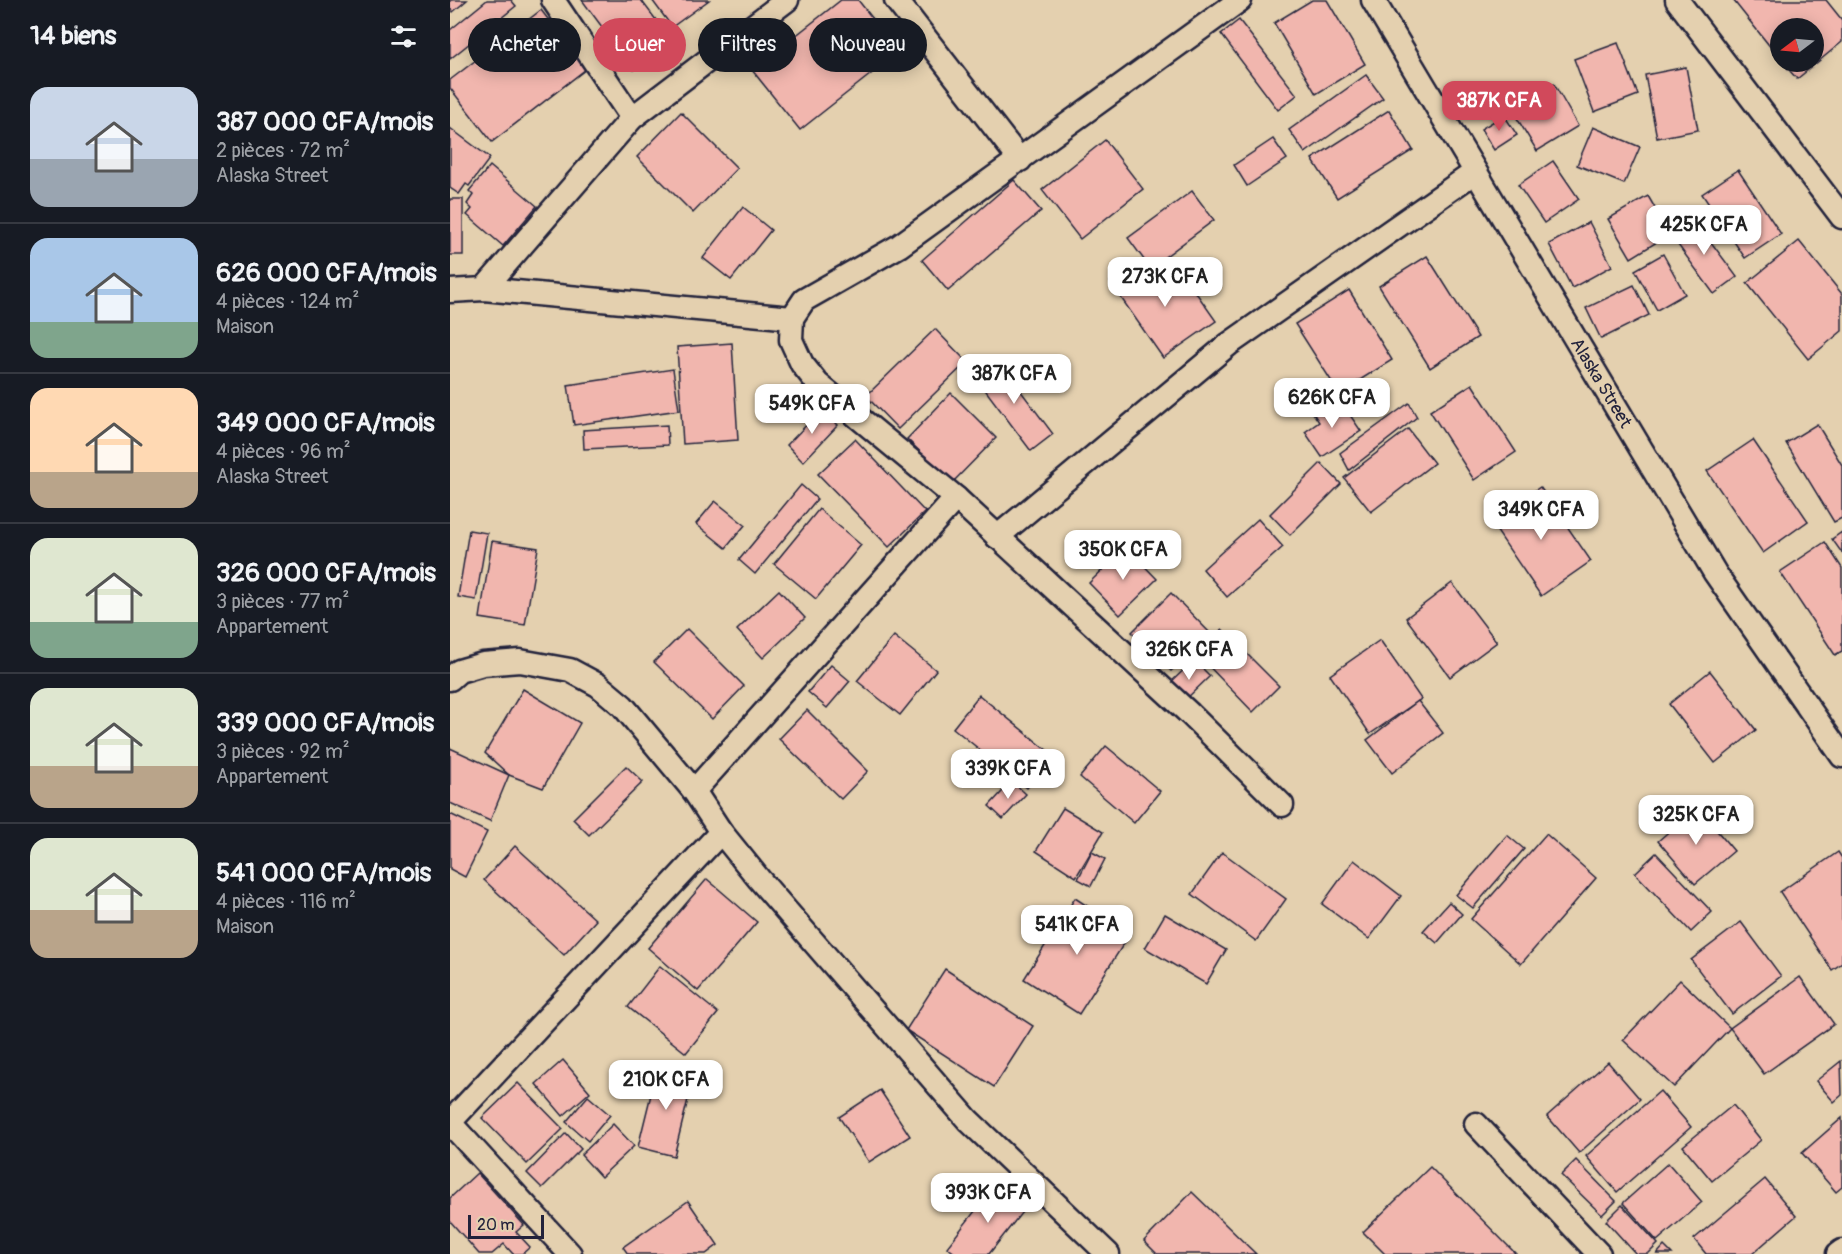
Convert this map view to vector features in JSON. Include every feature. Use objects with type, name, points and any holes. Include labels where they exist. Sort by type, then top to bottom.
[{"type":"street","points":[[553,0],[632,118]]},
{"type":"street","points":[[484,289],[632,118],[787,0]]},
{"type":"street","points":[[896,0],[1020,160]]},
{"type":"street","points":[[1240,0],[899,246],[804,300],[792,318],[791,340],[802,364],[818,384],[956,498],[1190,714],[1282,805]]},
{"type":"street","name":"Alaska Street","points":[[1373,0],[1715,573],[1842,756]]},
{"type":"street","points":[[1677,0],[1842,217]]},
{"type":"street","points":[[997,537],[1230,344],[1475,172]]},
{"type":"street","points":[[450,291],[484,289],[792,318]]},
{"type":"street","points":[[694,791],[956,498]]},
{"type":"street","points":[[453,672],[483,664],[520,661],[570,670],[598,685],[623,706],[694,791],[722,832],[759,879],[968,1120],[1108,1254]]},
{"type":"street","points":[[570,1254],[450,1122],[722,832]]},
{"type":"street","points":[[1476,1124],[1599,1254]]},
{"type":"street","points":[[1838,1254],[1842,1251]]},
{"type":"building","points":[[450,0],[467,0],[453,12],[450,8]]},
{"type":"building","points":[[487,0],[511,0],[516,6],[501,18],[468,18],[468,45],[450,59],[450,30]]},
{"type":"building","points":[[582,0],[641,0],[655,18],[595,18]]},
{"type":"building","points":[[652,0],[709,0],[684,18],[665,18]]},
{"type":"building","points":[[841,0],[858,0],[872,18],[818,18]]},
{"type":"building","points":[[1312,0],[1327,0],[1365,64],[1316,94],[1274,23]]},
{"type":"building","points":[[1733,0],[1826,0],[1842,20],[1842,42],[1824,57],[1824,18],[1770,18],[1770,46]]},
{"type":"building","points":[[541,10],[547,18],[531,18]]},
{"type":"building","points":[[1239,20],[1297,95],[1278,110],[1221,34]]},
{"type":"building","points":[[809,25],[809,72],[874,72],[800,130],[754,72],[797,72],[797,35]]},
{"type":"building","points":[[1618,43],[1638,95],[1594,112],[1574,59]]},
{"type":"building","points":[[581,62],[586,69],[492,142],[450,88],[450,80],[468,66],[468,72],[581,72]]},
{"type":"building","points":[[1686,67],[1698,130],[1657,138],[1645,75]]},
{"type":"building","points":[[1791,72],[1806,72],[1797,79]]},
{"type":"building","points":[[1366,75],[1383,98],[1305,153],[1289,130]]},
{"type":"building","points":[[1554,84],[1578,126],[1537,151],[1512,110]]},
{"type":"building","points":[[1389,110],[1413,150],[1337,198],[1312,159]]},
{"type":"building","points":[[681,112],[737,168],[693,213],[637,157]]},
{"type":"building","points":[[1504,115],[1517,135],[1494,150],[1481,129]]},
{"type":"building","points":[[1593,127],[1640,147],[1624,184],[1577,165]]},
{"type":"building","points":[[450,128],[490,158],[469,186],[466,184],[459,194],[450,188]]},
{"type":"building","points":[[1273,139],[1287,159],[1247,186],[1234,165]]},
{"type":"building","points":[[1105,140],[1143,189],[1080,239],[1042,190]]},
{"type":"building","points":[[1553,161],[1579,199],[1544,223],[1518,185]]},
{"type":"building","points":[[490,166],[537,206],[503,246],[467,215],[472,209],[467,204],[473,195],[469,191]]},
{"type":"building","points":[[1738,170],[1781,234],[1745,258],[1702,194]]},
{"type":"building","points":[[1014,180],[1041,211],[948,291],[922,260]]},
{"type":"building","points":[[1192,191],[1214,220],[1150,268],[1128,238]]},
{"type":"building","points":[[1648,196],[1670,234],[1631,258],[1608,219]]},
{"type":"building","points":[[450,199],[463,199],[463,255],[450,255]]},
{"type":"building","points":[[743,207],[771,230],[731,280],[703,258]]},
{"type":"building","points":[[1693,218],[1737,277],[1714,294],[1670,234]]},
{"type":"building","points":[[1589,222],[1612,266],[1572,288],[1549,244]]},
{"type":"building","points":[[1799,241],[1842,294],[1842,331],[1808,359],[1747,283]]},
{"type":"building","points":[[1663,254],[1685,294],[1657,310],[1635,270]]},
{"type":"building","points":[[1427,256],[1478,337],[1430,368],[1379,286]]},
{"type":"building","points":[[1176,264],[1216,321],[1163,358],[1110,282],[1131,267],[1144,286]]},
{"type":"building","points":[[1634,285],[1649,315],[1601,339],[1586,308]]},
{"type":"building","points":[[1349,290],[1392,360],[1339,393],[1295,324]]},
{"type":"building","points":[[935,329],[967,362],[898,429],[866,396]]},
{"type":"building","points":[[732,343],[738,440],[683,444],[677,347]]},
{"type":"building","points":[[996,358],[1053,434],[1031,451],[974,375]]},
{"type":"building","points":[[673,369],[679,410],[574,425],[568,385]]},
{"type":"building","points":[[1472,384],[1516,452],[1474,480],[1430,411]]},
{"type":"building","points":[[951,393],[996,438],[952,483],[907,439]]},
{"type":"building","points":[[1341,402],[1361,431],[1322,457],[1305,432],[1319,422],[1313,413],[1325,405],[1330,409]]},
{"type":"building","points":[[1409,403],[1417,417],[1349,470],[1340,453]]},
{"type":"building","points":[[822,409],[838,425],[803,462],[787,445]]},
{"type":"building","points":[[1817,424],[1842,465],[1842,518],[1834,522],[1786,443]]},
{"type":"building","points":[[667,425],[668,445],[584,449],[583,430]]},
{"type":"building","points":[[1408,429],[1434,463],[1371,512],[1344,478]]},
{"type":"building","points":[[855,439],[925,512],[889,547],[818,474]]},
{"type":"building","points":[[1753,440],[1808,521],[1763,553],[1707,471]]},
{"type":"building","points":[[1321,463],[1341,484],[1290,535],[1270,514]]},
{"type":"building","points":[[801,485],[817,499],[755,574],[739,560]]},
{"type":"building","points":[[1540,487],[1591,561],[1541,596],[1490,521]]},
{"type":"building","points":[[715,501],[745,525],[726,548],[696,524]]},
{"type":"building","points":[[819,509],[861,545],[816,599],[774,564]]},
{"type":"building","points":[[1258,519],[1283,547],[1227,597],[1203,569]]},
{"type":"building","points":[[469,530],[487,533],[476,600],[458,597]]},
{"type":"building","points":[[1842,532],[1842,553],[1832,539]]},
{"type":"building","points":[[492,541],[538,548],[525,625],[480,618]]},
{"type":"building","points":[[1825,542],[1842,568],[1842,651],[1835,655],[1780,572]]},
{"type":"building","points":[[1126,547],[1157,579],[1120,615],[1089,583]]},
{"type":"building","points":[[1452,583],[1497,642],[1450,677],[1406,618]]},
{"type":"building","points":[[779,590],[805,618],[763,658],[737,630]]},
{"type":"building","points":[[1171,593],[1210,633],[1171,671],[1132,632]]},
{"type":"building","points":[[687,629],[744,686],[712,719],[654,662]]},
{"type":"building","points":[[1222,629],[1279,686],[1253,712],[1197,654]]},
{"type":"building","points":[[894,636],[936,670],[900,715],[857,681]]},
{"type":"building","points":[[1380,640],[1421,699],[1370,734],[1330,675]]},
{"type":"building","points":[[1194,660],[1210,676],[1183,702],[1168,685]]},
{"type":"building","points":[[831,665],[850,681],[827,708],[808,692]]},
{"type":"building","points":[[1710,671],[1756,730],[1715,763],[1669,704]]},
{"type":"building","points":[[523,689],[580,723],[543,788],[509,775],[485,753]]},
{"type":"building","points":[[979,695],[1053,755],[1027,788],[953,728]]},
{"type":"building","points":[[1418,701],[1443,733],[1392,773],[1367,740]]},
{"type":"building","points":[[807,710],[868,771],[841,799],[779,739]]},
{"type":"building","points":[[1106,746],[1160,791],[1134,823],[1080,777]]},
{"type":"building","points":[[450,748],[509,775],[490,821],[450,803]]},
{"type":"building","points":[[626,766],[643,782],[589,835],[573,819]]},
{"type":"building","points":[[1012,781],[1026,794],[1003,819],[989,806]]},
{"type":"building","points":[[1697,807],[1734,851],[1695,884],[1658,841]]},
{"type":"building","points":[[1063,808],[1103,832],[1076,877],[1036,851]]},
{"type":"building","points":[[450,814],[487,832],[465,877],[450,869]]},
{"type":"building","points":[[1546,834],[1596,878],[1521,964],[1471,919]]},
{"type":"building","points":[[1507,835],[1524,849],[1473,908],[1456,895]]},
{"type":"building","points":[[515,846],[596,920],[564,955],[484,880]]},
{"type":"building","points":[[1092,852],[1105,859],[1091,886],[1078,879]]},
{"type":"building","points":[[1222,852],[1286,899],[1256,941],[1192,894]]},
{"type":"building","points":[[1838,852],[1842,858],[1842,963],[1832,970],[1780,892]]},
{"type":"building","points":[[1656,853],[1712,912],[1691,932],[1635,873]]},
{"type":"building","points":[[1354,860],[1401,896],[1369,939],[1322,904]]},
{"type":"building","points":[[707,879],[757,922],[698,991],[648,948]]},
{"type":"building","points":[[1075,898],[1130,934],[1079,1014],[1024,979]]},
{"type":"building","points":[[1449,902],[1462,914],[1437,943],[1423,931]]},
{"type":"building","points":[[1165,914],[1226,950],[1206,984],[1145,948]]},
{"type":"building","points":[[1741,922],[1781,976],[1732,1014],[1691,960]]},
{"type":"building","points":[[660,966],[718,1013],[686,1053],[628,1007]]},
{"type":"building","points":[[945,969],[1033,1026],[994,1087],[906,1030]]},
{"type":"building","points":[[1800,977],[1834,1024],[1764,1074],[1730,1028]]},
{"type":"building","points":[[1680,980],[1730,1028],[1674,1087],[1623,1040]]},
{"type":"building","points":[[563,1060],[590,1092],[563,1116],[536,1084]]},
{"type":"building","points":[[1841,1061],[1842,1095],[1834,1102],[1816,1081]]},
{"type":"building","points":[[1608,1062],[1640,1099],[1579,1153],[1547,1116]]},
{"type":"building","points":[[658,1066],[694,1075],[674,1156],[638,1147]]},
{"type":"building","points":[[518,1083],[563,1129],[527,1164],[482,1118]]},
{"type":"building","points":[[880,1090],[910,1136],[869,1162],[839,1117]]},
{"type":"building","points":[[1660,1091],[1691,1127],[1617,1192],[1586,1156]]},
{"type":"building","points":[[588,1096],[610,1115],[588,1141],[566,1122]]},
{"type":"building","points":[[1733,1105],[1761,1140],[1712,1181],[1683,1146]]},
{"type":"building","points":[[1842,1118],[1842,1187],[1836,1192],[1802,1153]]},
{"type":"building","points":[[613,1124],[634,1146],[601,1177],[581,1155]]},
{"type":"building","points":[[566,1133],[581,1149],[542,1188],[527,1173]]},
{"type":"building","points":[[1576,1160],[1616,1201],[1602,1215],[1561,1175]]},
{"type":"building","points":[[1668,1163],[1702,1202],[1657,1241],[1623,1203]]},
{"type":"building","points":[[1430,1167],[1516,1254],[1385,1254],[1363,1232]]},
{"type":"building","points":[[477,1173],[524,1225],[516,1232],[530,1247],[522,1254],[513,1254],[504,1244],[492,1254],[479,1254],[450,1221],[450,1198]]},
{"type":"building","points":[[1765,1179],[1796,1216],[1752,1254],[1706,1254],[1694,1239]]},
{"type":"building","points":[[996,1184],[1026,1207],[989,1254],[956,1254],[947,1247]]},
{"type":"building","points":[[1192,1192],[1256,1254],[1157,1254],[1144,1241]]},
{"type":"building","points":[[688,1201],[718,1245],[706,1254],[628,1254],[623,1247]]},
{"type":"building","points":[[1622,1205],[1658,1244],[1648,1254],[1636,1254],[1606,1221]]},
{"type":"building","points":[[1664,1246],[1672,1254],[1657,1254]]}]
